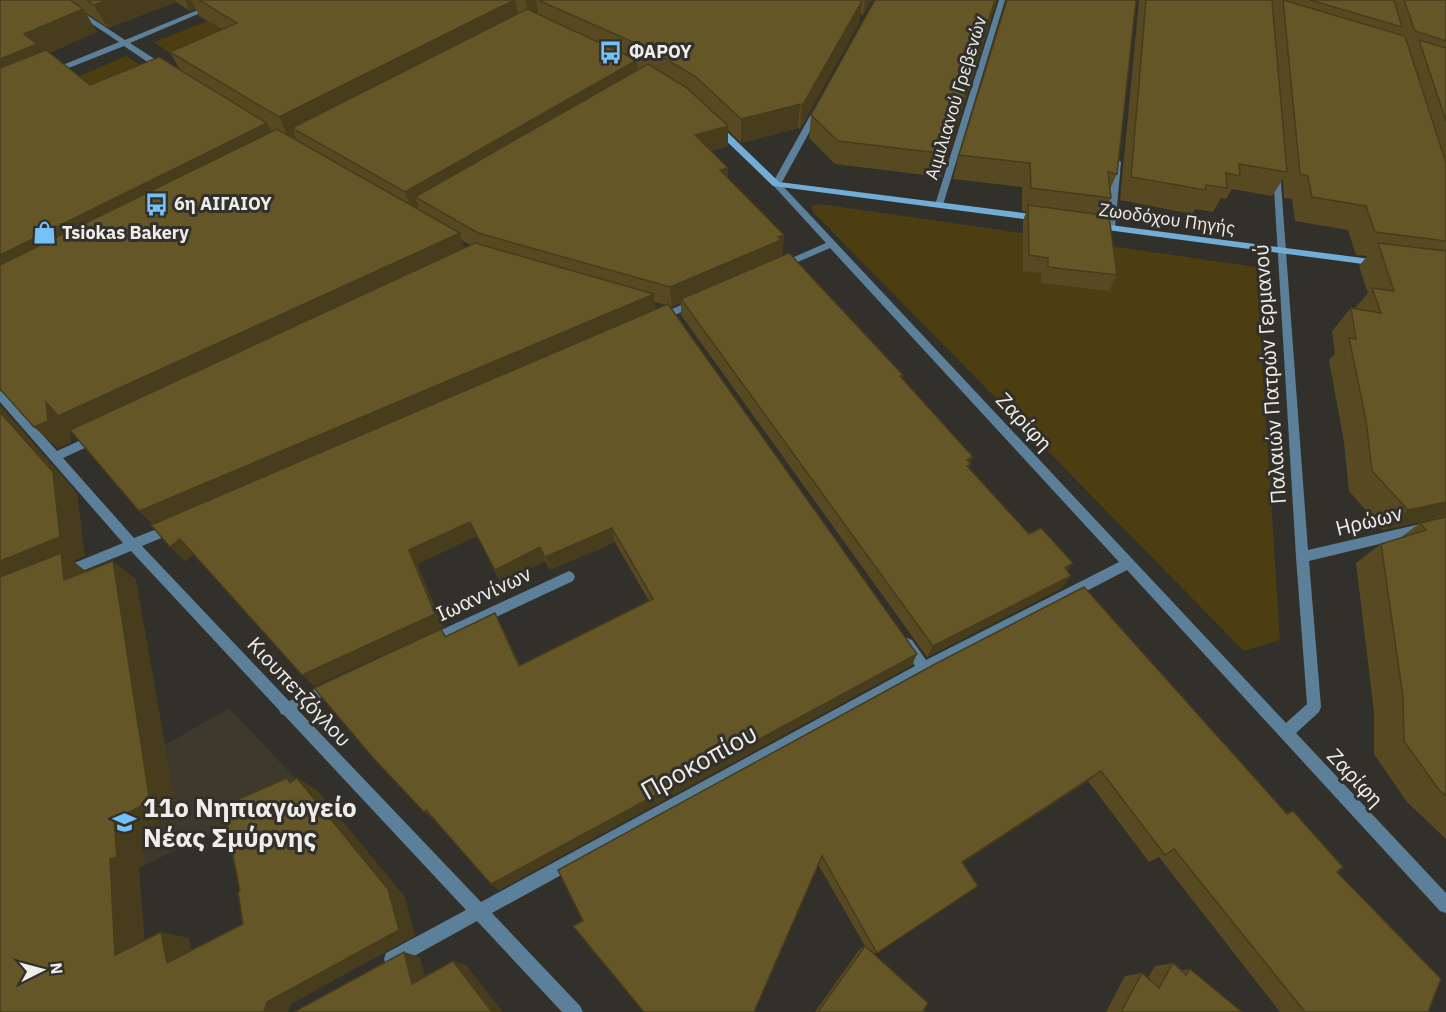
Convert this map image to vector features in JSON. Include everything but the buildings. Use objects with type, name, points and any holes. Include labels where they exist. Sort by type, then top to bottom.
[{"type":"street","points":[[59,0],[171,73]]},
{"type":"street","points":[[41,77],[228,0]]},
{"type":"street","name":"Αιμιλιανού Γρεβενών","points":[[939,205],[1002,0]]},
{"type":"street","points":[[821,102],[776,184],[1053,220]]},
{"type":"street","name":"Ζαρίφη","points":[[709,120],[776,184],[1446,905]]},
{"type":"street","points":[[1110,228],[1119,148]]},
{"type":"street","name":"Παλαιών Πατρών Γερμανού","points":[[1276,157],[1314,707],[1286,733]]},
{"type":"street","name":"Ζωοδόχου Πηγής","points":[[1087,225],[1394,265]]},
{"type":"street","points":[[768,272],[832,244]]},
{"type":"street","points":[[650,322],[704,299]]},
{"type":"street","name":"Κιουπετζόγλου","points":[[0,395],[133,545],[574,1012]]},
{"type":"street","points":[[55,457],[108,432]]},
{"type":"street","points":[[55,576],[188,521]]},
{"type":"street","name":"Ηρώων","points":[[1302,557],[1446,523]]},
{"type":"street","name":"Προκοπίου","points":[[378,967],[924,668],[1128,563]]},
{"type":"street","name":"Ιωαννίνων","points":[[422,646],[569,577]]},
{"type":"street","points":[[897,629],[924,668]]},
{"type":"street","points":[[286,709],[349,680]]},
{"type":"shaded area","points":[[208,21],[236,38],[194,70],[154,42]]},
{"type":"shaded area","points":[[127,56],[164,83],[106,108],[69,80]]},
{"type":"shaded area","points":[[820,204],[1256,267],[1280,640],[1244,651],[813,212],[812,206]]},
{"type":"shaded area","name":"11ο Νηπιαγωγείο Νέας Σμύρνης","points":[[229,708],[306,790],[138,868],[0,829],[165,745]]},
{"type":"place","name":"ΦΑΡΟΥ","points":[[611,52]]},
{"type":"place","name":"6η ΑΙΓΑΙΟΥ","points":[[156,204]]},
{"type":"place","name":"Tsiokas Bakery","points":[[44,233]]},
{"type":"place","name":"11ο Νηπιαγωγείο Νέας Σμύρνης","points":[[125,823]]}]
